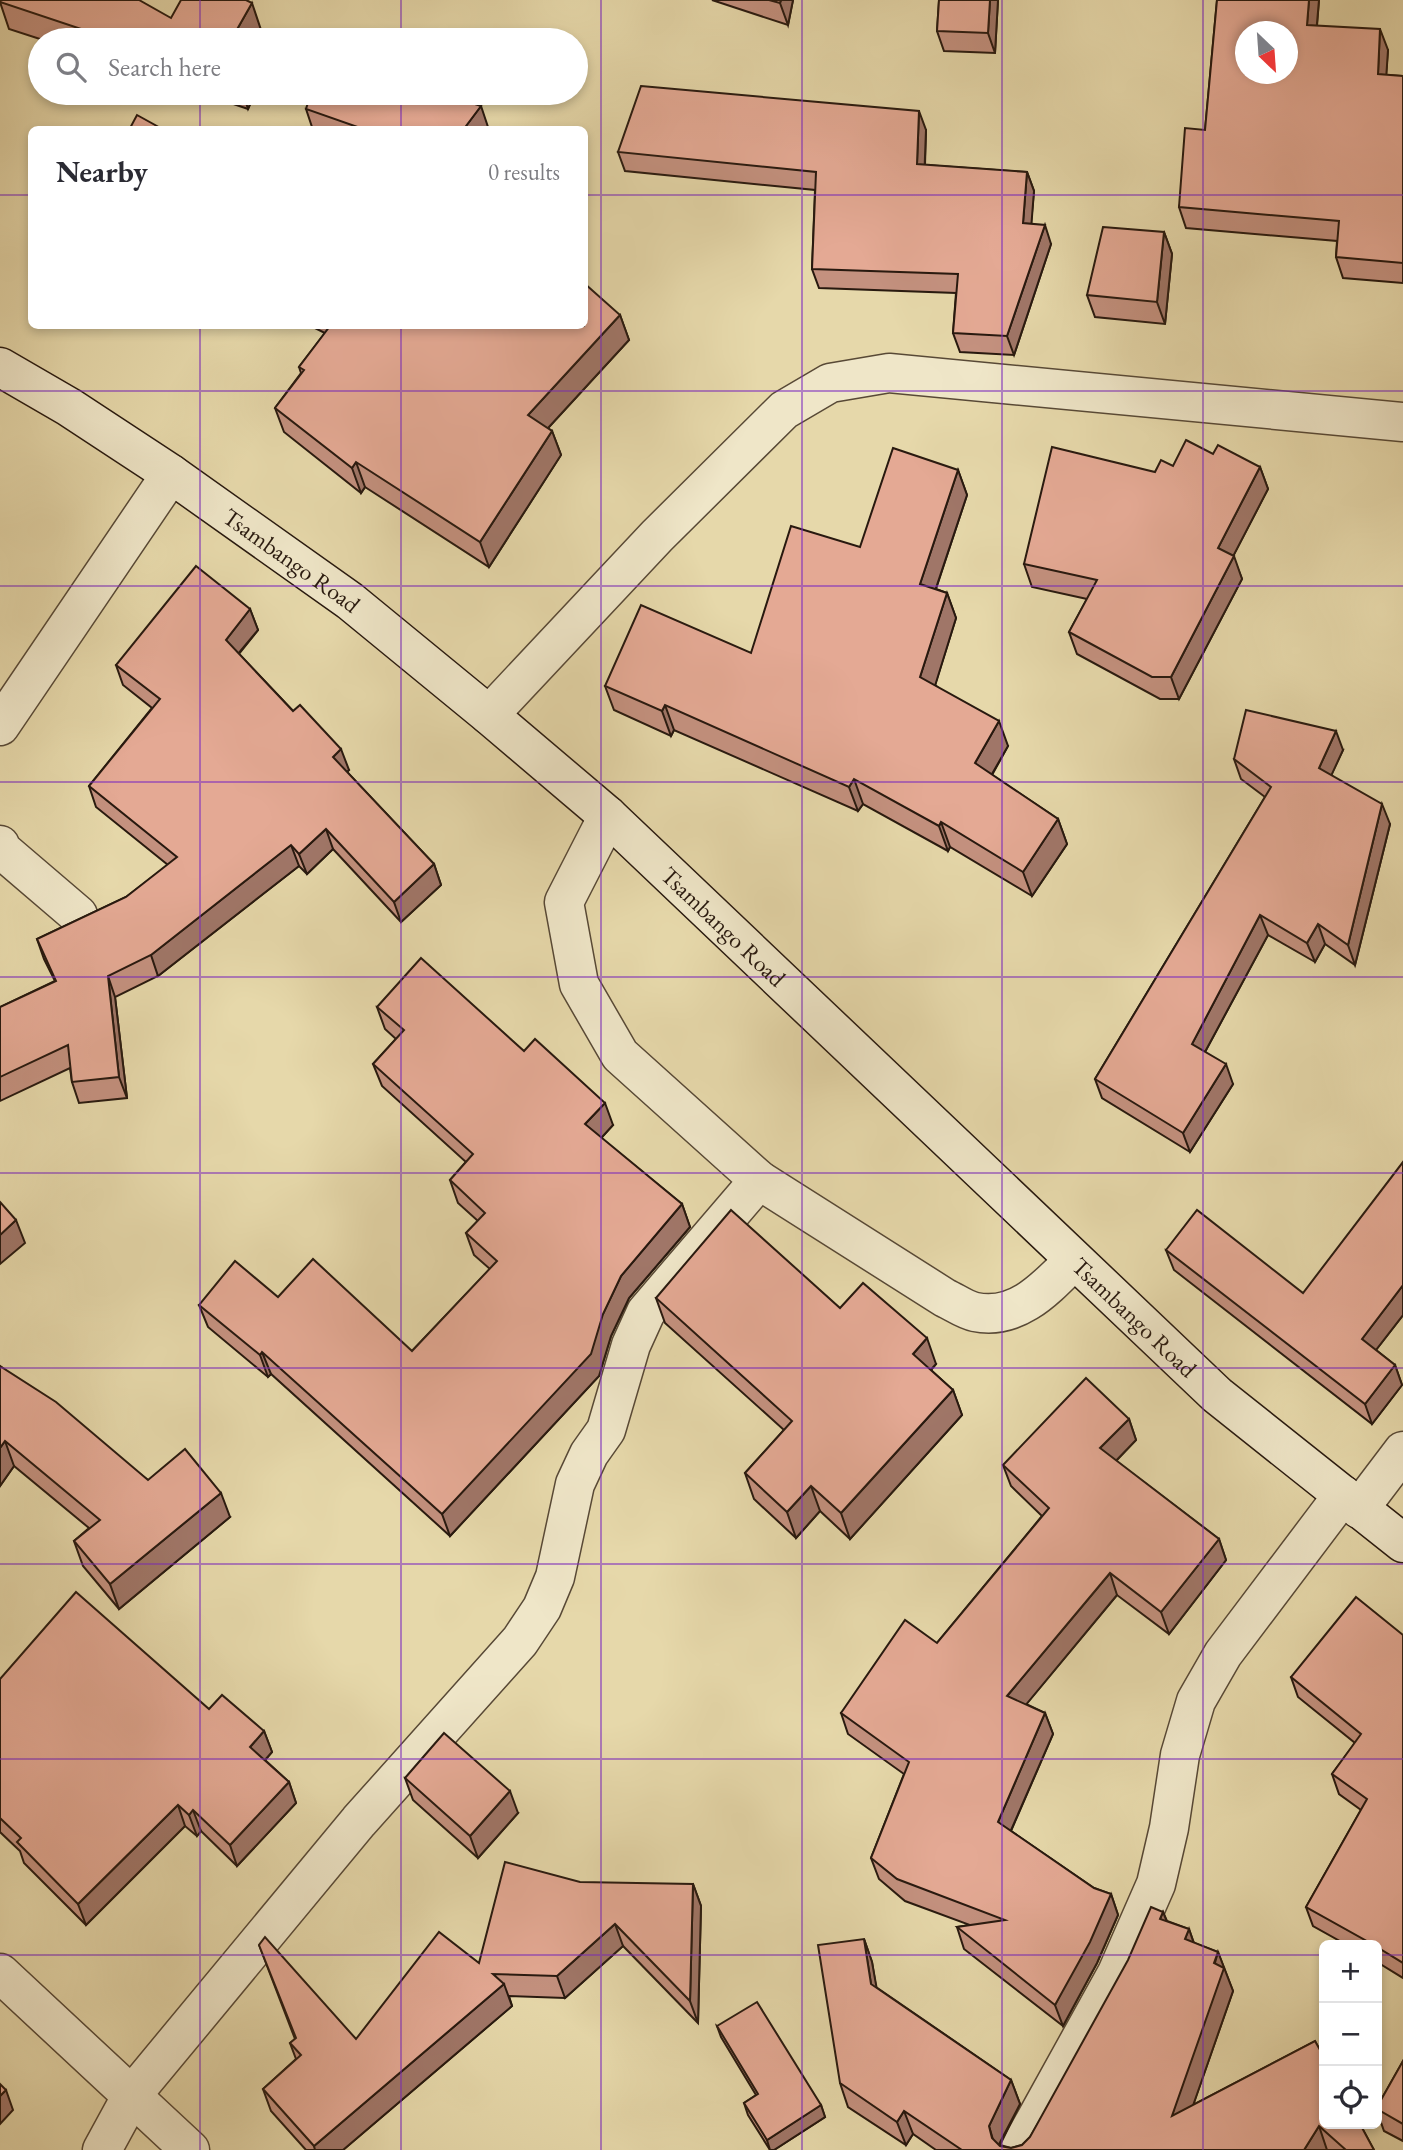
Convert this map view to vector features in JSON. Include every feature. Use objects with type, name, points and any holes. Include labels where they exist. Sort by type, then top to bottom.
[{"type":"street","name":"Tsambango Road","points":[[0,367],[69,407],[171,474],[350,601],[489,715],[608,816],[1217,1395],[1403,1543]]},
{"type":"street","points":[[489,715],[657,536],[784,410],[830,383],[889,373],[1403,422]]},
{"type":"street","points":[[0,726],[171,474]]},
{"type":"street","points":[[608,816],[564,902],[579,984],[620,1055],[758,1180],[945,1298],[975,1312],[1008,1311],[1037,1297],[1074,1260]]},
{"type":"street","points":[[0,845],[2,850],[78,915]]},
{"type":"street","points":[[102,2150],[132,2095],[359,1821],[520,1641],[542,1608],[555,1577],[575,1484],[589,1454],[606,1430],[631,1345],[646,1312],[758,1180]]},
{"type":"street","points":[[1019,2150],[1117,1973],[1156,1884],[1169,1828],[1180,1755],[1196,1702],[1223,1654],[1351,1502],[1403,1451]]},
{"type":"street","points":[[0,1973],[190,2150]]},
{"type":"building","points":[[139,0],[171,18],[181,0],[246,0],[252,3],[238,28],[78,28],[0,2]]},
{"type":"building","points":[[939,0],[990,0],[988,33],[937,31]]},
{"type":"building","points":[[1217,0],[1309,0],[1307,25],[1380,29],[1378,74],[1403,76],[1403,263],[1336,257],[1339,221],[1179,207],[1185,128],[1205,130]]},
{"type":"building","points":[[641,86],[919,111],[917,164],[1027,172],[1023,223],[1045,225],[1007,336],[953,333],[958,274],[812,269],[816,172],[618,152]]},
{"type":"building","points":[[307,105],[481,106],[466,126],[355,126],[306,109]]},
{"type":"building","points":[[137,115],[157,126],[131,126]]},
{"type":"building","points":[[1103,227],[1164,232],[1157,302],[1087,295]]},
{"type":"building","points":[[588,287],[620,315],[528,415],[552,431],[480,542],[356,462],[352,468],[275,408],[304,370],[299,367],[328,329],[588,329]]},
{"type":"building","points":[[1186,440],[1213,454],[1218,445],[1260,467],[1218,548],[1234,556],[1171,677],[1152,677],[1069,632],[1097,580],[1024,564],[1052,447],[1155,472],[1161,460],[1173,466]]},
{"type":"building","points":[[893,448],[958,470],[920,584],[947,593],[920,677],[999,721],[975,763],[1058,819],[1023,872],[941,822],[939,826],[854,779],[849,787],[665,705],[662,711],[605,686],[641,605],[751,653],[791,526],[860,547]]},
{"type":"building","points":[[196,566],[250,609],[226,640],[293,711],[300,705],[341,749],[333,757],[434,864],[394,902],[326,829],[299,854],[291,845],[151,955],[108,976],[119,1077],[72,1082],[68,1045],[0,1077],[0,1007],[56,981],[37,939],[126,897],[177,857],[89,786],[160,699],[116,665]]},
{"type":"building","points":[[1246,710],[1336,731],[1319,768],[1382,804],[1348,945],[1318,924],[1307,943],[1260,915],[1192,1044],[1226,1064],[1183,1133],[1095,1079],[1271,787],[1234,759]]},
{"type":"building","points":[[421,958],[524,1051],[535,1039],[605,1103],[585,1124],[682,1204],[621,1276],[603,1314],[591,1354],[442,1514],[262,1352],[260,1355],[199,1305],[235,1261],[278,1297],[313,1259],[412,1351],[497,1261],[466,1233],[485,1213],[450,1180],[473,1154],[373,1064],[404,1030],[377,1007]]},
{"type":"building","points":[[1403,1162],[1403,1285],[1362,1339],[1395,1365],[1365,1404],[1166,1250],[1197,1210],[1303,1293]]},
{"type":"building","points":[[0,1202],[16,1220],[0,1235]]},
{"type":"building","points":[[731,1210],[840,1308],[863,1283],[927,1338],[913,1354],[953,1390],[841,1513],[811,1486],[787,1512],[745,1473],[792,1421],[656,1298]]},
{"type":"building","points":[[0,1366],[56,1402],[148,1480],[185,1449],[221,1493],[110,1584],[74,1541],[100,1520],[5,1441],[0,1448]]},
{"type":"building","points":[[1086,1378],[1129,1419],[1100,1448],[1219,1539],[1161,1612],[1110,1573],[1007,1696],[1045,1713],[998,1822],[1094,1888],[1111,1894],[1090,1942],[1055,2005],[957,1927],[1005,1920],[897,1879],[871,1858],[909,1762],[841,1713],[905,1620],[937,1643],[1049,1508],[1003,1465]]},
{"type":"building","points":[[76,1592],[209,1709],[222,1695],[264,1731],[250,1747],[289,1782],[230,1845],[193,1810],[189,1815],[178,1805],[78,1904],[17,1842],[21,1838],[0,1818],[0,1679]]},
{"type":"building","points":[[1356,1597],[1403,1635],[1403,1963],[1382,1950],[1382,1940],[1365,1940],[1306,1907],[1367,1799],[1332,1774],[1361,1734],[1291,1677]]},
{"type":"building","points":[[444,1733],[510,1791],[470,1836],[405,1778]]},
{"type":"building","points":[[505,1862],[580,1882],[693,1884],[690,2001],[615,1924],[557,1976],[493,1974],[504,1984],[314,2146],[263,2089],[301,2055],[290,2043],[296,2038],[259,1945],[265,1937],[356,2039],[439,1932],[479,1963]]},
{"type":"building","points":[[1151,1907],[1163,1912],[1160,1919],[1189,1929],[1185,1939],[1218,1952],[1214,1963],[1224,1968],[1172,2116],[1315,2041],[1319,2048],[1319,2126],[1304,2150],[962,2150],[904,2111],[897,2122],[840,2083],[818,1945],[864,1939],[871,1984],[1011,2080],[989,2126],[992,2138],[1000,2146],[1011,2148],[1022,2145],[1030,2137],[1128,1960]]},
{"type":"building","points":[[757,2002],[821,2105],[767,2140],[744,2103],[758,2094],[717,2026]]},
{"type":"building","points":[[1403,2061],[1403,2124],[1382,2112],[1382,2098]]},
{"type":"building","points":[[0,2084],[6,2090],[0,2096]]},
{"type":"building","points":[[1322,2129],[1363,2129],[1374,2150],[1346,2150]]}]
